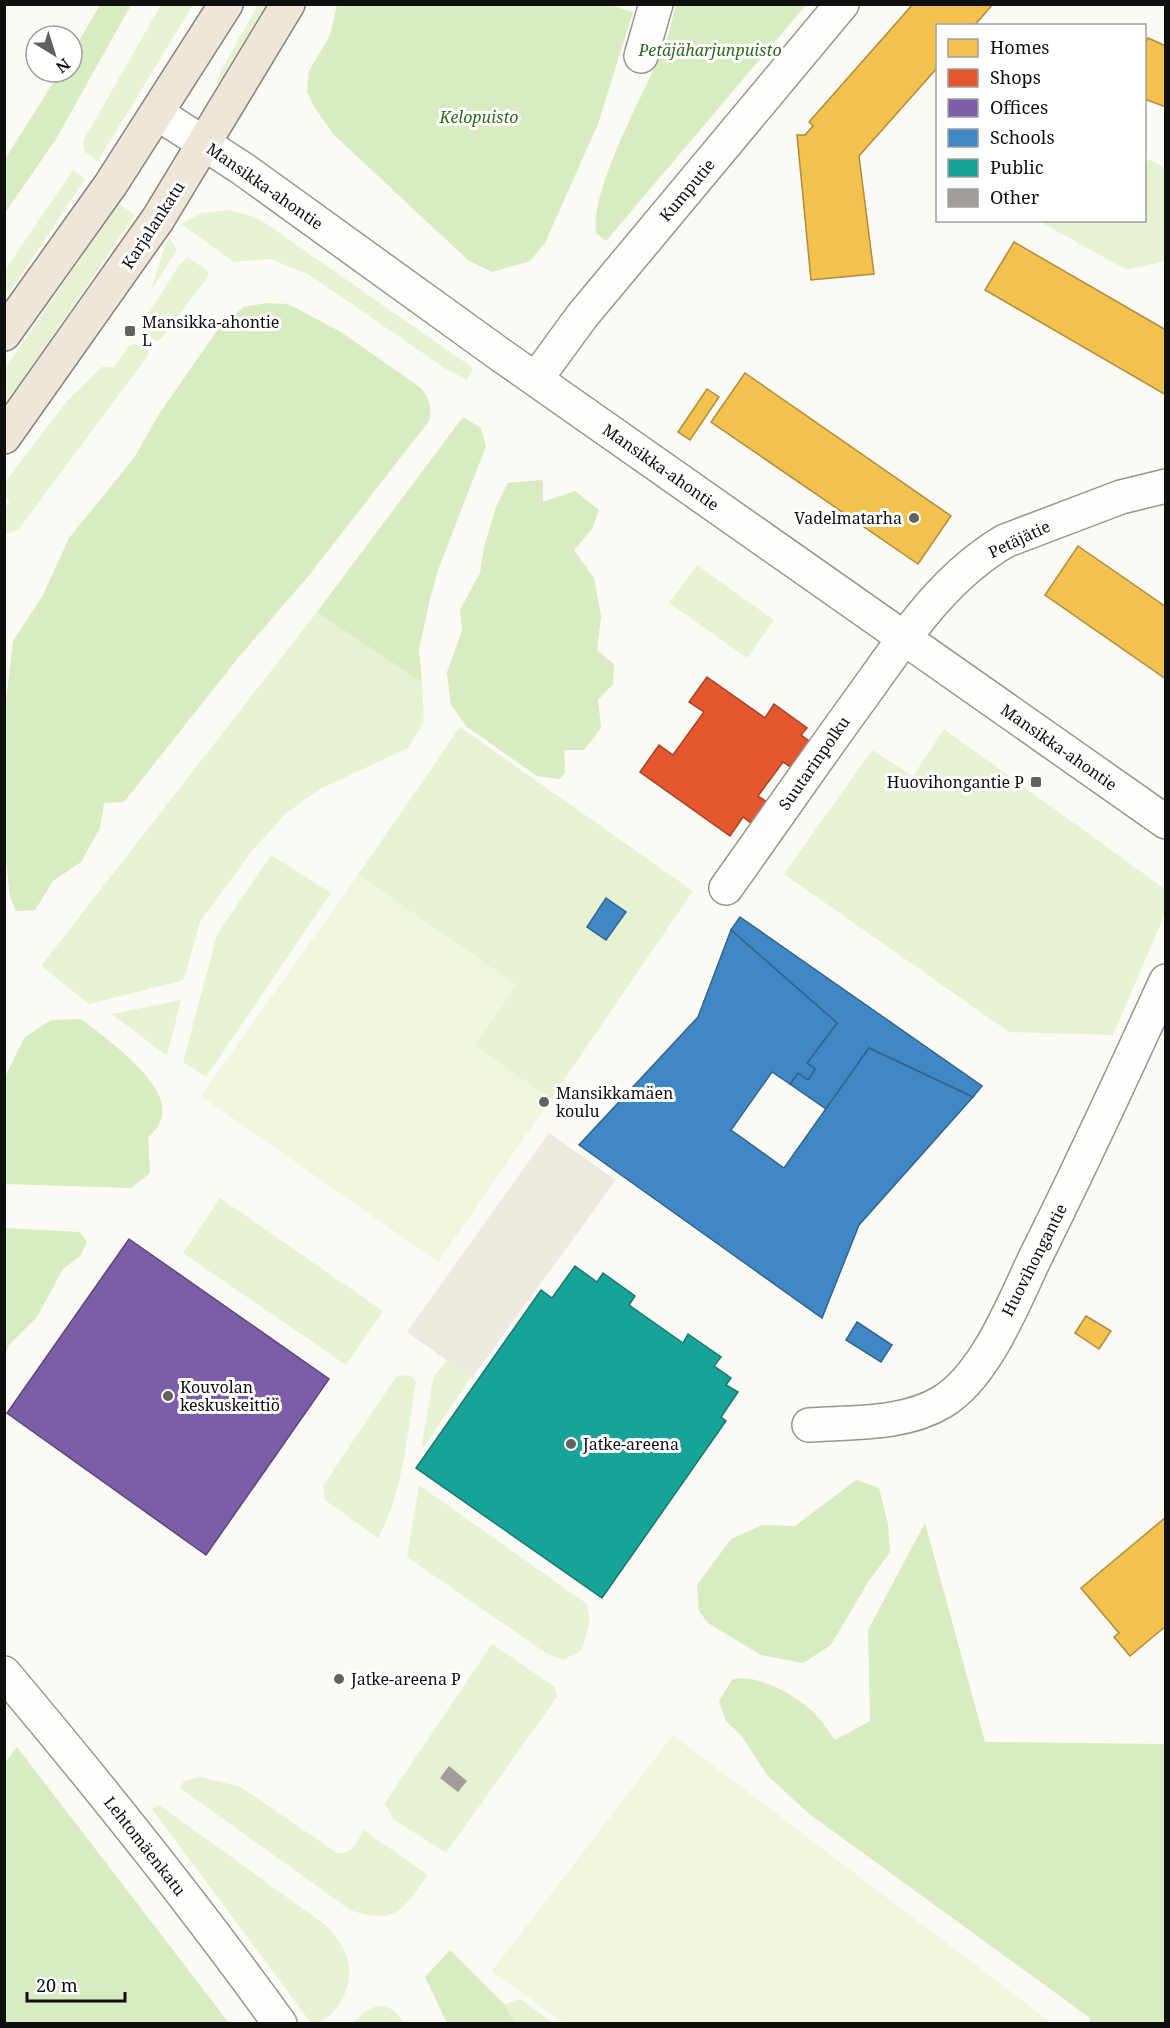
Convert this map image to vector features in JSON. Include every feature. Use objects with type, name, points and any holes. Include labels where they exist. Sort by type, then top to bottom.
[{"type":"main road","points":[[4,334],[111,184],[226,4]]},
{"type":"main road","name":"Karjalankatu","points":[[4,437],[117,279],[205,144],[288,4]]},
{"type":"street","points":[[641,56],[656,4]]},
{"type":"street","name":"Kumputie","points":[[536,379],[582,316],[842,4]]},
{"type":"street","name":"Mansikka-ahontie","points":[[157,113],[205,144],[903,639],[1166,822]]},
{"type":"street","name":"Petäjätie","points":[[903,639],[944,588],[996,547],[1121,497],[1166,486]]},
{"type":"street","name":"Suutarinpolku","points":[[726,888],[903,639]]},
{"type":"street","name":"Huovihongantie","points":[[809,1425],[919,1414],[945,1400],[971,1375],[995,1338],[1081,1166],[1166,981]]},
{"type":"street","name":"Lehtomäenkatu","points":[[4,1673],[136,1833],[280,2024]]},
{"type":"green space","name":"Petäjäharjunpuisto","points":[[676,4],[806,5],[606,241],[596,233],[596,214],[602,191],[621,139],[665,44]]},
{"type":"green space","points":[[100,5],[131,5],[56,139],[5,213],[5,159],[52,84],[84,84],[84,32]]},
{"type":"green space","points":[[161,5],[193,5],[98,161],[85,152],[83,141]]},
{"type":"green space","points":[[258,5],[267,5],[219,86],[217,82],[220,72]]},
{"type":"green space","name":"Kelopuisto","points":[[337,5],[610,5],[633,12],[598,124],[545,243],[530,261],[492,272],[469,261],[333,134],[307,92],[309,71],[330,35]]},
{"type":"green space","points":[[1149,159],[1165,168],[1165,261],[1127,270],[1040,222],[1146,222],[1146,165]]},
{"type":"green space","points":[[73,170],[85,179],[11,290],[5,292],[5,270]]},
{"type":"green space","points":[[118,203],[135,215],[5,406],[5,369]]},
{"type":"green space","points":[[229,210],[252,216],[265,223],[473,368],[467,380],[446,369],[308,274],[270,259],[234,262],[181,224],[201,213]]},
{"type":"green space","points":[[170,239],[177,250],[151,290],[166,242]]},
{"type":"green space","points":[[187,257],[209,272],[207,278],[161,339],[156,341],[143,329],[143,322],[180,264]]},
{"type":"green space","points":[[266,303],[288,304],[341,332],[421,388],[430,404],[429,421],[310,574],[238,658],[124,802],[104,803],[100,828],[81,862],[53,881],[35,910],[16,911],[10,897],[4,844],[4,718],[13,641],[43,595],[69,538],[134,458],[159,414],[221,325],[244,307]]},
{"type":"green space","points":[[135,344],[148,350],[149,354],[19,529],[5,535],[5,508],[10,501],[5,497],[5,482],[68,400],[102,367],[114,367],[129,346]]},
{"type":"green space","points":[[463,417],[481,428],[486,446],[438,570],[429,603],[419,649],[422,682],[317,612]]},
{"type":"green space","points":[[543,480],[543,502],[575,491],[599,510],[592,529],[574,550],[594,578],[601,616],[597,650],[614,664],[613,684],[598,700],[601,728],[584,750],[564,750],[565,773],[560,779],[537,776],[467,727],[451,705],[447,672],[462,631],[460,610],[480,573],[484,547],[496,507],[508,483]]},
{"type":"green space","points":[[697,565],[774,620],[747,658],[669,603]]},
{"type":"green space","points":[[317,612],[422,682],[424,722],[408,748],[320,789],[285,814],[251,852],[200,922],[184,980],[89,1004],[41,966]]},
{"type":"green space","points":[[460,727],[693,891],[551,1099],[474,1046],[516,985],[358,875]]},
{"type":"green space","points":[[944,729],[1165,889],[1165,914],[1113,1035],[1009,1032],[784,874],[872,750],[913,776]]},
{"type":"green space","points":[[271,855],[331,893],[206,1077],[183,1062],[217,935]]},
{"type":"green space","points":[[358,875],[516,985],[474,1046],[551,1099],[438,1262],[201,1096]]},
{"type":"green space","points":[[181,1000],[167,1056],[112,1014]]},
{"type":"green space","points":[[81,1019],[136,1064],[158,1094],[163,1109],[159,1124],[148,1137],[150,1173],[131,1188],[5,1184],[5,1077],[24,1038],[51,1020]]},
{"type":"green space","points":[[220,1198],[383,1311],[346,1365],[183,1253]]},
{"type":"green space","points":[[5,1228],[80,1232],[87,1242],[80,1256],[63,1269],[37,1317],[9,1345],[5,1355]]},
{"type":"green space","points":[[447,1360],[471,1377],[424,1447],[422,1445],[432,1385],[435,1375]]},
{"type":"green space","points":[[406,1375],[412,1377],[416,1382],[407,1442],[394,1501],[378,1538],[325,1500],[323,1486],[396,1377]]},
{"type":"green space","points":[[856,1480],[879,1488],[888,1524],[890,1552],[868,1582],[831,1645],[803,1663],[761,1655],[708,1623],[699,1611],[697,1585],[731,1539],[762,1525],[795,1526]]},
{"type":"green space","points":[[419,1485],[587,1604],[590,1621],[582,1650],[563,1660],[546,1653],[407,1557]]},
{"type":"green space","points":[[925,1523],[985,1742],[1165,1744],[1165,2023],[1090,2023],[1090,2018],[808,1813],[767,1775],[741,1735],[726,1721],[719,1701],[732,1680],[742,1679],[763,1682],[795,1698],[815,1714],[835,1740],[870,1721],[868,1630]]},
{"type":"green space","points":[[492,1644],[555,1687],[557,1697],[446,1853],[393,1819],[385,1803]]},
{"type":"green space","points":[[673,1735],[1052,2023],[563,2023],[492,1971]]},
{"type":"green space","points":[[17,1747],[229,2023],[5,2023],[4,1764]]},
{"type":"green space","points":[[201,1777],[241,1787],[337,1853],[350,1850],[364,1830],[428,1875],[404,1906],[396,1912],[378,1916],[350,1910],[180,1788],[184,1781]]},
{"type":"green space","points":[[159,1805],[327,1926],[346,1955],[349,1976],[348,1985],[340,2004],[327,2018],[311,2023],[152,1809]]},
{"type":"green space","points":[[450,1950],[504,2004],[515,2023],[447,2023],[425,1977]]},
{"type":"green space","points":[[520,1999],[553,2023],[515,2023],[504,2004]]},
{"type":"green space","points":[[377,2006],[393,2010],[403,2023],[353,2023],[365,2011]]},
{"type":"shaded area","points":[[549,1133],[616,1180],[472,1378],[407,1332]]},
{"type":"building: Homes","points":[[913,4],[993,4],[976,24],[936,24],[936,69],[859,156],[874,274],[811,280],[797,135],[805,135],[813,126],[809,122]]},
{"type":"building: Homes","points":[[1148,38],[1166,46],[1166,107],[1146,100],[1146,42]]},
{"type":"building: Homes","points":[[1014,242],[1166,330],[1166,395],[985,290]]},
{"type":"building: Homes","points":[[745,373],[951,516],[918,564],[711,422]]},
{"type":"building: Homes","points":[[707,389],[719,397],[690,440],[678,432]]},
{"type":"building: Homes","points":[[1078,546],[1166,607],[1166,679],[1045,595]]},
{"type":"building: Homes","points":[[1086,1316],[1111,1331],[1099,1349],[1075,1333]]},
{"type":"building: Homes","points":[[1166,1517],[1166,1626],[1130,1656],[1114,1637],[1119,1633],[1081,1588]]},
{"type":"building: Shops","points":[[707,677],[765,718],[774,704],[807,728],[801,735],[812,743],[794,769],[783,762],[758,796],[767,802],[752,824],[743,817],[730,836],[640,772],[659,745],[673,755],[704,712],[689,702]]},
{"type":"building: Offices","name":"Kouvolan keskuskeittiö","points":[[129,1239],[329,1379],[206,1555],[7,1413]]},
{"type":"building: Schools","points":[[606,898],[626,912],[606,940],[587,927]]},
{"type":"building: Schools","points":[[740,917],[982,1086],[973,1097],[869,1048],[826,1109],[790,1084],[798,1073],[808,1080],[815,1069],[807,1063],[837,1023],[731,930]]},
{"type":"building: Schools","points":[[731,930],[837,1023],[807,1063],[815,1069],[808,1080],[798,1073],[790,1084],[772,1072],[731,1130],[784,1168],[869,1048],[973,1097],[859,1225],[822,1318],[579,1145],[698,1017]]},
{"type":"building: Schools","points":[[857,1322],[892,1345],[881,1362],[846,1340]]},
{"type":"building: Public","name":"Jatke-areena","points":[[575,1266],[597,1282],[603,1273],[635,1296],[629,1305],[683,1343],[688,1334],[721,1357],[714,1366],[731,1378],[726,1385],[738,1392],[721,1417],[726,1421],[602,1598],[416,1468],[541,1290],[552,1298]]},
{"type":"building: Other","points":[[449,1766],[467,1781],[458,1792],[440,1778]]},
{"type":"place","name":"Mansikka-ahontie L","points":[[130,331]]},
{"type":"place","name":"Vadelmatarha","points":[[914,518]]},
{"type":"place","name":"Huovihongantie P","points":[[1036,782]]},
{"type":"place","name":"Mansikkamäen koulu","points":[[544,1102]]},
{"type":"place","name":"Kouvolan keskuskeittiö","points":[[168,1396]]},
{"type":"place","name":"Jatke-areena","points":[[571,1444]]},
{"type":"place","name":"Jatke-areena P","points":[[339,1679]]}]
